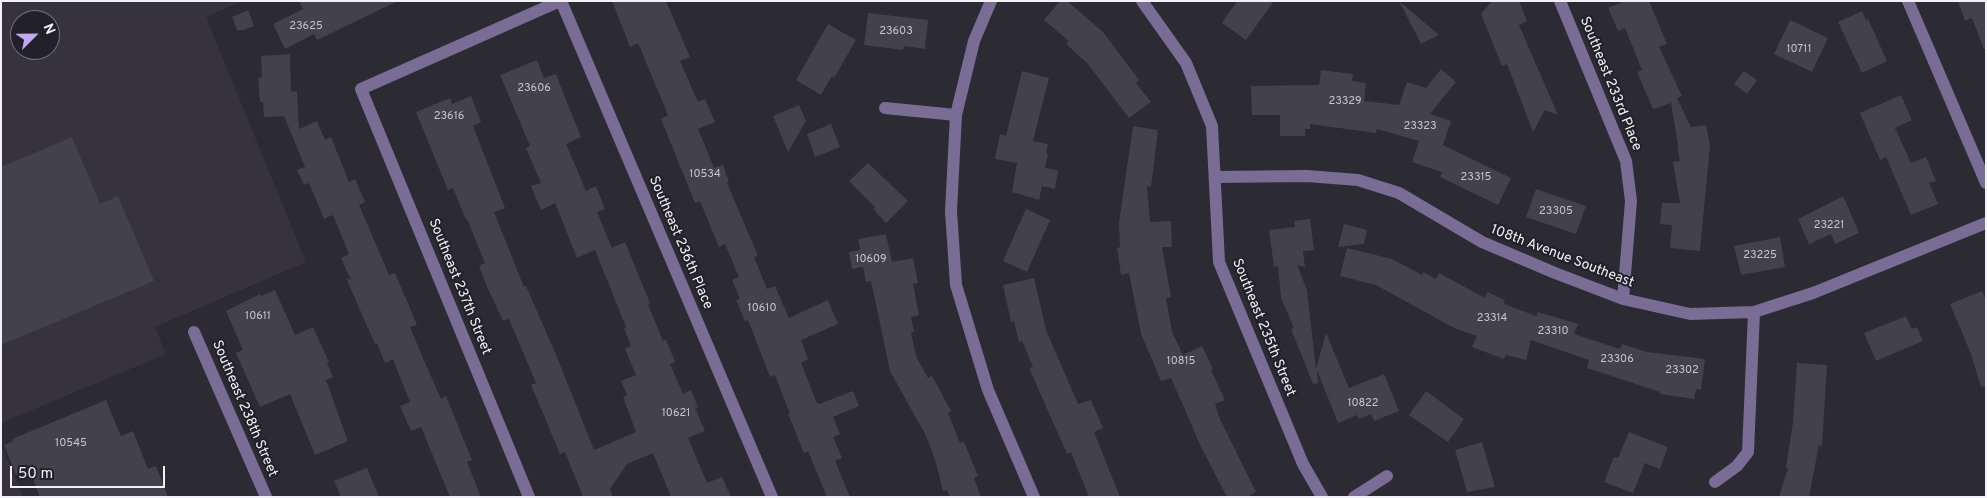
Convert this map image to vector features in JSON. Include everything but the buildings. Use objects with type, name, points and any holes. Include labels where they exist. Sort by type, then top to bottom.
[{"type":"street","name":"Southeast 237th Street","points":[[529,497],[361,90],[561,1]]},
{"type":"street","name":"Southeast 236th Place","points":[[561,1],[772,497]]},
{"type":"street","points":[[991,1],[974,41],[956,114],[951,211],[956,285],[988,390],[1034,497]]},
{"type":"street","name":"Southeast 233rd Place","points":[[1560,1],[1626,161],[1631,201],[1622,299]]},
{"type":"street","points":[[1908,1],[1986,183]]},
{"type":"street","name":"Southeast 235th Street","points":[[1145,2],[1186,63],[1212,126],[1219,262],[1303,464],[1322,497]]},
{"type":"street","points":[[885,108],[956,114]]},
{"type":"street","name":"108th Avenue Southeast","points":[[1215,177],[1307,176],[1358,180],[1399,193],[1482,242],[1555,273],[1622,299],[1690,314],[1754,312],[1813,293],[1986,223]]},
{"type":"street","points":[[1715,482],[1737,466],[1748,452],[1754,312]]},
{"type":"street","name":"Southeast 238th Street","points":[[194,332],[266,497]]},
{"type":"street","points":[[1354,497],[1387,476]]},
{"type":"shaded area","points":[[1,1],[243,1],[206,17],[306,262],[155,327],[166,354],[1,423]]},
{"type":"shaded area","points":[[1,444],[23,497],[1,497]]}]
